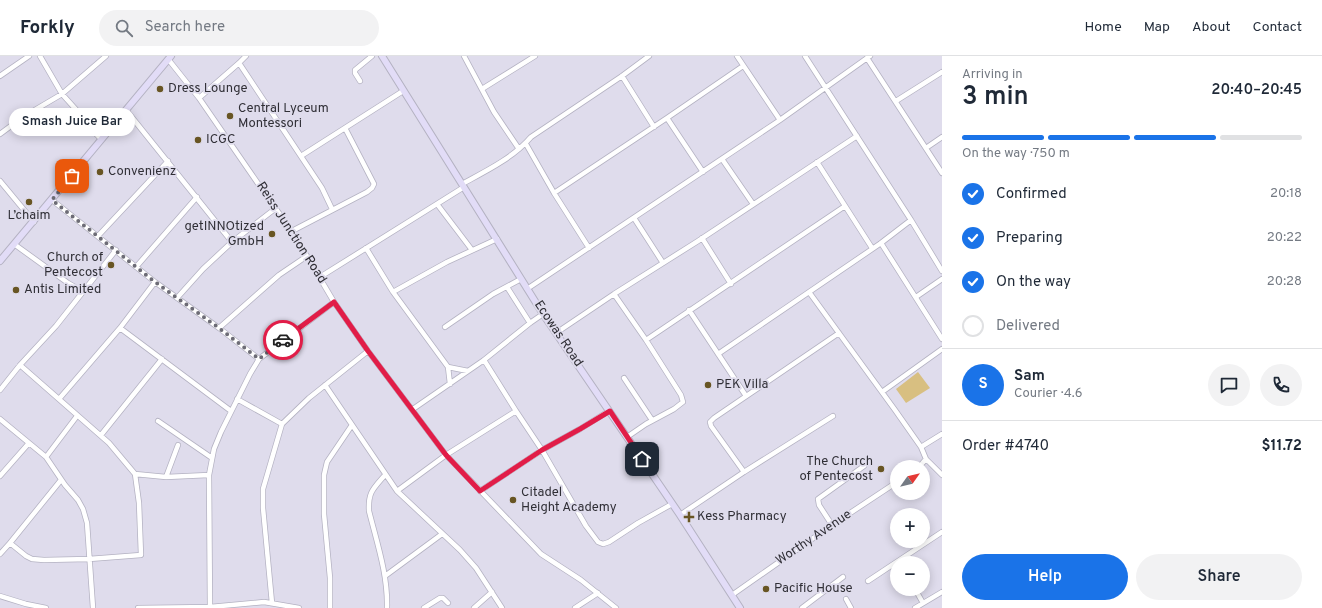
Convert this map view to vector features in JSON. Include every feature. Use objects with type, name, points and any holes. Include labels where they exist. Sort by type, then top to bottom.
[{"type":"street","points":[[0,76],[21,58],[29,56]]},
{"type":"street","points":[[40,56],[62,94],[80,114],[89,127],[101,139]]},
{"type":"street","points":[[0,134],[62,94],[106,56]]},
{"type":"street","points":[[199,98],[240,63],[246,56]]},
{"type":"street","points":[[360,81],[355,73],[355,70],[372,56]]},
{"type":"street","name":"Ecowas Road","points":[[382,56],[543,314],[680,515],[740,608]]},
{"type":"street","points":[[464,56],[494,112],[519,149]]},
{"type":"street","points":[[482,89],[535,56]]},
{"type":"street","points":[[737,56],[780,120]]},
{"type":"street","points":[[805,56],[911,220],[942,271]]},
{"type":"street","points":[[320,277],[437,204],[463,185],[519,149],[532,137],[622,76],[646,57]]},
{"type":"street","points":[[527,289],[780,120],[869,57],[942,172]]},
{"type":"street","points":[[1,258],[34,222],[169,58]]},
{"type":"street","name":"Reiss Junction Road","points":[[169,58],[199,98],[292,231],[334,302],[368,351],[413,409],[446,455],[541,554],[598,593],[616,608]]},
{"type":"street","points":[[240,63],[322,188],[332,209]]},
{"type":"street","points":[[554,193],[744,66]]},
{"type":"street","points":[[896,101],[942,72]]},
{"type":"street","points":[[622,76],[654,127]]},
{"type":"street","points":[[301,156],[403,91]]},
{"type":"street","points":[[126,110],[232,242]]},
{"type":"street","points":[[667,118],[703,172]]},
{"type":"street","points":[[292,231],[372,188],[374,184],[345,128]]},
{"type":"street","points":[[556,333],[857,136]]},
{"type":"street","points":[[926,148],[942,137]]},
{"type":"street","points":[[526,144],[554,193],[589,248]]},
{"type":"street","points":[[722,158],[753,204]]},
{"type":"street","points":[[98,236],[168,161]]},
{"type":"street","points":[[817,162],[872,248]]},
{"type":"street","points":[[0,181],[34,222]]},
{"type":"street","points":[[136,267],[197,197]]},
{"type":"street","points":[[52,200],[155,282],[259,359]]},
{"type":"street","points":[[437,204],[472,250]]},
{"type":"street","points":[[646,340],[845,206]]},
{"type":"street","points":[[177,298],[203,269],[232,242],[276,208]]},
{"type":"street","points":[[634,218],[663,263]]},
{"type":"street","points":[[718,354],[911,220]]},
{"type":"street","points":[[702,238],[731,284]]},
{"type":"street","points":[[393,292],[447,262],[497,239]]},
{"type":"street","points":[[881,242],[942,339]]},
{"type":"street","points":[[14,244],[68,283],[82,291]]},
{"type":"street","points":[[366,248],[393,292],[448,367],[450,384]]},
{"type":"street","points":[[0,390],[20,365],[77,301],[82,291],[116,250]]},
{"type":"street","points":[[219,328],[279,275],[307,256]]},
{"type":"street","points":[[444,327],[492,294],[521,279]]},
{"type":"street","points":[[916,297],[942,279]]},
{"type":"street","points":[[59,399],[120,328],[155,282]]},
{"type":"street","points":[[507,287],[530,323]]},
{"type":"street","points":[[809,292],[921,447],[926,459],[942,475]]},
{"type":"street","points":[[614,294],[646,340],[683,402],[627,437]]},
{"type":"street","points":[[210,608],[209,475],[212,458],[221,432],[259,359],[334,302]]},
{"type":"street","points":[[690,310],[746,396]]},
{"type":"street","points":[[413,409],[484,360],[543,314]]},
{"type":"street","points":[[120,328],[231,411]]},
{"type":"street","points":[[744,472],[711,426],[710,422],[839,333]]},
{"type":"street","points":[[882,392],[942,349]]},
{"type":"street","points":[[272,603],[263,508],[263,489],[282,424],[309,398],[368,351]]},
{"type":"street","points":[[101,435],[162,359]]},
{"type":"street","points":[[484,360],[542,450],[586,526],[598,542],[603,544],[609,542],[638,523],[672,504]]},
{"type":"street","points":[[10,543],[32,559],[90,560],[141,555],[139,503],[135,474],[101,435],[20,365]]},
{"type":"street","points":[[448,367],[468,371]]},
{"type":"street","points":[[624,378],[652,420]]},
{"type":"street","points":[[325,386],[397,491],[460,550],[476,568],[502,608]]},
{"type":"street","points":[[237,399],[282,424]]},
{"type":"street","points":[[397,491],[446,455],[516,411]]},
{"type":"street","points":[[480,491],[542,450],[610,411]]},
{"type":"street","points":[[46,457],[78,416]]},
{"type":"street","points":[[680,515],[744,472],[833,416]]},
{"type":"street","points":[[0,419],[46,457],[83,509],[87,523],[93,608]]},
{"type":"street","points":[[158,421],[212,458]]},
{"type":"street","points":[[330,608],[330,578],[324,514],[324,475],[327,462],[352,425]]},
{"type":"street","points":[[921,447],[942,434]]},
{"type":"street","points":[[0,476],[29,443]]},
{"type":"street","points":[[166,477],[178,446]]},
{"type":"street","points":[[832,525],[819,505],[818,499],[864,466]]},
{"type":"street","points":[[135,474],[166,477],[209,475]]},
{"type":"street","points":[[385,475],[371,491],[369,511],[385,576],[388,594],[387,608]]},
{"type":"street","points":[[0,554],[61,480]]},
{"type":"street","name":"Worthy Avenue","points":[[732,595],[890,487]]},
{"type":"street","points":[[908,556],[942,532]]},
{"type":"street","points":[[385,576],[442,534]]},
{"type":"street","points":[[868,581],[890,568]]},
{"type":"street","points":[[802,608],[843,577]]},
{"type":"street","points":[[474,608],[492,592]]},
{"type":"street","points":[[915,608],[942,592]]},
{"type":"street","points":[[575,608],[598,593]]},
{"type":"street","points":[[0,596],[46,608]]},
{"type":"street","points":[[919,596],[923,603]]},
{"type":"street","points":[[424,608],[440,598],[443,598],[448,603]]},
{"type":"street","points":[[846,600],[851,608]]},
{"type":"street","points":[[138,608],[210,608],[258,602],[299,608]]},
{"type":"shaded area","points":[[918,372],[930,388],[906,403],[896,389]]},
{"type":"way so far","points":[[72,176],[52,200],[155,282],[259,359],[283,340]]},
{"type":"place","name":"Dress Lounge","points":[[160,89]]},
{"type":"place","name":"Central Lyceum Montessori","points":[[230,116]]},
{"type":"place","name":"ICGC","points":[[198,140]]},
{"type":"place","name":"Convenienz","points":[[100,172]]},
{"type":"place","name":"Smash Juice Bar","points":[[72,176]]},
{"type":"place","name":"L’chaim","points":[[29,202]]},
{"type":"place","name":"getINNOtized GmbH","points":[[272,234]]},
{"type":"place","name":"Church of Pentecost","points":[[111,265]]},
{"type":"place","name":"Antis Limited","points":[[16,290]]},
{"type":"place","name":"PEK Villa","points":[[708,385]]},
{"type":"place","name":"The Church of Pentecost","points":[[881,469]]},
{"type":"place","name":"Citadel Height Academy","points":[[513,500]]},
{"type":"place","name":"Kess Pharmacy","points":[[689,517]]},
{"type":"place","name":"Pacific House","points":[[766,589]]},
{"type":"route","points":[[283,340],[334,302],[368,351],[413,409],[446,455],[480,491],[542,450],[610,411],[642,459]]}]
